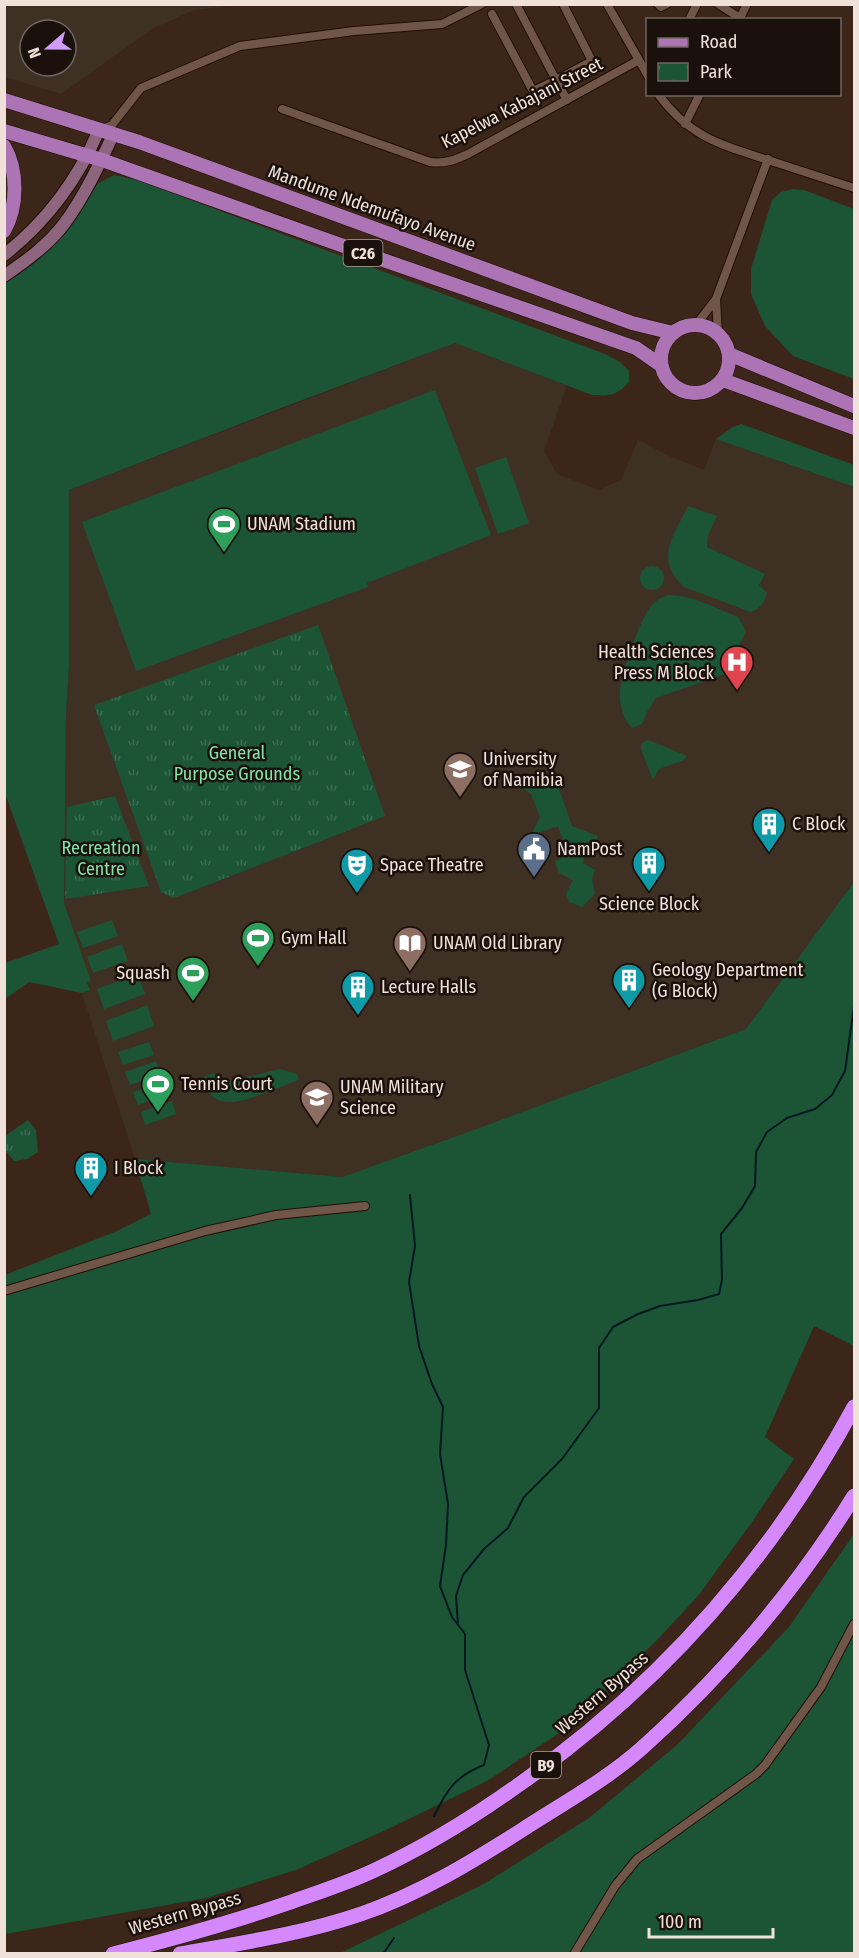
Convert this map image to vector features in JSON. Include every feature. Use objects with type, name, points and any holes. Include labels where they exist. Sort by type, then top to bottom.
[{"type":"highway","name":"Western Bypass","points":[[113,1953],[220,1926],[356,1879],[393,1862],[448,1831],[534,1775],[619,1707],[668,1660],[722,1602],[795,1507],[855,1407]]},
{"type":"highway","name":"B9","points":[[180,1953],[311,1929],[407,1896],[448,1875],[605,1776],[641,1749],[730,1662],[798,1579],[855,1496]]},
{"type":"main road","name":"Mandume Ndemufayo Avenue","points":[[4,100],[108,130],[632,323],[673,333]]},
{"type":"main road","points":[[4,276],[36,253],[64,224],[108,130]]},
{"type":"main road","name":"C26","points":[[4,131],[95,157],[636,348],[662,366],[672,384],[683,391],[700,393],[715,387],[725,374]]},
{"type":"main road","points":[[4,146],[12,168],[14,190],[11,213],[4,231]]},
{"type":"main road","points":[[4,255],[28,236],[95,157]]},
{"type":"main road","points":[[662,366],[663,347],[673,333],[684,327],[696,325],[708,327],[720,336],[729,354],[725,374],[855,428]]},
{"type":"main road","points":[[729,354],[855,406]]},
{"type":"street","points":[[108,130],[141,88],[240,46],[354,31],[442,24],[482,4]]},
{"type":"street","points":[[516,4],[567,100]]},
{"type":"street","points":[[492,14],[532,91],[592,62],[563,4]]},
{"type":"street","points":[[607,4],[646,72]]},
{"type":"street","points":[[658,4],[661,7],[667,4]]},
{"type":"street","points":[[690,18],[697,4]]},
{"type":"street","points":[[718,4],[739,18]]},
{"type":"street","points":[[740,18],[747,4]]},
{"type":"street","name":"Kapelwa Kabajani Street","points":[[282,109],[430,162],[450,162],[639,60]]},
{"type":"street","points":[[659,96],[685,124],[716,143],[855,188]]},
{"type":"street","points":[[685,124],[697,96]]},
{"type":"street","points":[[696,325],[716,299],[768,159]]},
{"type":"street","points":[[716,299],[720,336]]},
{"type":"street","points":[[4,1291],[225,1227],[276,1215],[364,1206]]},
{"type":"street","points":[[574,1953],[615,1886],[637,1859],[765,1766],[821,1687],[855,1624]]},
{"type":"shaded area","points":[[5,4],[238,5],[194,10],[152,29],[61,94],[5,77]]},
{"type":"shaded area","name":"University of Namibia","points":[[455,343],[567,385],[544,451],[557,474],[599,490],[621,480],[638,440],[704,470],[716,439],[854,487],[854,882],[746,1029],[342,1177],[135,1159],[82,993],[90,990],[87,983],[91,981],[64,903],[66,714],[69,666],[69,490]]},
{"type":"green space","points":[[114,175],[137,180],[605,354],[620,362],[629,371],[629,382],[613,394],[592,395],[455,343],[69,490],[69,666],[66,714],[64,903],[91,981],[87,983],[90,990],[82,993],[29,982],[5,999],[5,963],[59,944],[5,793],[5,276],[20,265],[97,184]]},
{"type":"green space","points":[[793,189],[804,190],[854,209],[854,379],[793,356],[765,326],[751,294],[751,269],[772,200],[781,192]]},
{"type":"green space","name":"UNAM Stadium","points":[[435,390],[491,535],[367,583],[368,587],[136,671],[82,522]]},
{"type":"green space","points":[[741,424],[854,465],[854,487],[716,439]]},
{"type":"green space","points":[[506,457],[529,523],[498,534],[475,468]]},
{"type":"green space","points":[[688,506],[717,516],[708,535],[707,547],[765,574],[759,585],[767,593],[760,607],[751,612],[684,587],[675,576],[668,557],[669,547]]},
{"type":"green space","points":[[652,566],[661,569],[664,578],[661,587],[652,590],[643,587],[640,578],[643,569]]},
{"type":"green space","points":[[668,595],[695,600],[738,617],[746,631],[725,674],[656,698],[642,724],[632,728],[624,717],[620,702],[623,674],[647,611],[655,602]]},
{"type":"green space","name":"General Purpose Grounds","points":[[318,625],[385,816],[174,898],[161,892],[94,705]]},
{"type":"green space","points":[[647,740],[687,756],[684,760],[659,769],[653,780],[641,749],[641,744]]},
{"type":"green space","points":[[554,775],[572,826],[598,836],[595,846],[586,850],[583,863],[595,870],[592,879],[595,894],[582,907],[569,902],[566,894],[573,880],[559,873],[555,861],[568,855],[558,826],[533,835],[540,817],[531,794],[521,787]]},
{"type":"green space","name":"Recreation Centre","points":[[115,796],[149,886],[65,899],[67,807]]},
{"type":"green space","points":[[854,882],[854,1346],[814,1326],[765,1437],[794,1459],[698,1596],[657,1640],[568,1727],[487,1781],[296,1870],[206,1898],[5,1934],[5,1275],[117,1231],[151,1214],[135,1159],[342,1177],[746,1029]]},
{"type":"green space","points":[[112,920],[118,936],[83,948],[77,932]]},
{"type":"green space","points":[[122,944],[128,961],[93,973],[87,957]]},
{"type":"green space","points":[[138,974],[145,994],[104,1009],[97,989]]},
{"type":"green space","points":[[147,1005],[154,1026],[113,1041],[106,1021]]},
{"type":"green space","points":[[149,1042],[154,1055],[123,1065],[118,1052]]},
{"type":"green space","points":[[156,1061],[161,1075],[130,1085],[125,1072]]},
{"type":"green space","points":[[280,1069],[297,1074],[299,1080],[252,1098],[234,1102],[222,1101],[214,1097],[207,1091],[201,1078],[214,1073],[218,1084]]},
{"type":"green space","points":[[164,1081],[169,1094],[138,1105],[133,1092]]},
{"type":"green space","name":"Tennis Court","points":[[172,1101],[176,1114],[145,1125],[141,1112]]},
{"type":"green space","points":[[28,1120],[36,1130],[38,1152],[27,1159],[14,1161],[5,1150],[5,1136]]},
{"type":"green space","points":[[854,1534],[854,1953],[338,1954],[482,1885],[589,1818],[678,1744],[789,1627]]},
{"type":"waterway","points":[[458,1625],[456,1596],[463,1575],[484,1549],[508,1528],[524,1497],[562,1459],[599,1408],[599,1348],[613,1327],[660,1306],[719,1294],[722,1280],[721,1234],[742,1208],[755,1186],[756,1152],[767,1132],[787,1118],[815,1109],[832,1095],[845,1071],[854,1006]]},
{"type":"waterway","points":[[410,1195],[415,1246],[409,1282],[419,1346],[432,1384],[443,1407],[440,1454],[448,1504],[446,1545],[440,1586],[452,1617],[465,1634],[465,1670],[489,1745],[484,1765],[466,1774],[453,1785],[434,1816]]},
{"type":"waterway","points":[[383,1954],[394,1938]]},
{"type":"place","name":"UNAM Stadium","points":[[224,553]]},
{"type":"place","name":"Health Sciences Press M Block","points":[[737,691]]},
{"type":"place","name":"University of Namibia","points":[[460,798]]},
{"type":"place","name":"C Block","points":[[769,853]]},
{"type":"place","name":"NamPost","points":[[534,878]]},
{"type":"place","name":"Science Block","points":[[649,892]]},
{"type":"place","name":"Space Theatre","points":[[357,894]]},
{"type":"place","name":"Gym Hall","points":[[258,967]]},
{"type":"place","name":"UNAM Old Library","points":[[410,972]]},
{"type":"place","name":"Squash","points":[[193,1002]]},
{"type":"place","name":"Geology Department (G Block)","points":[[629,1009]]},
{"type":"place","name":"Lecture Halls","points":[[358,1016]]},
{"type":"place","name":"Tennis Court","points":[[158,1113]]},
{"type":"place","name":"UNAM Military Science","points":[[317,1126]]},
{"type":"place","name":"I Block","points":[[91,1197]]}]
